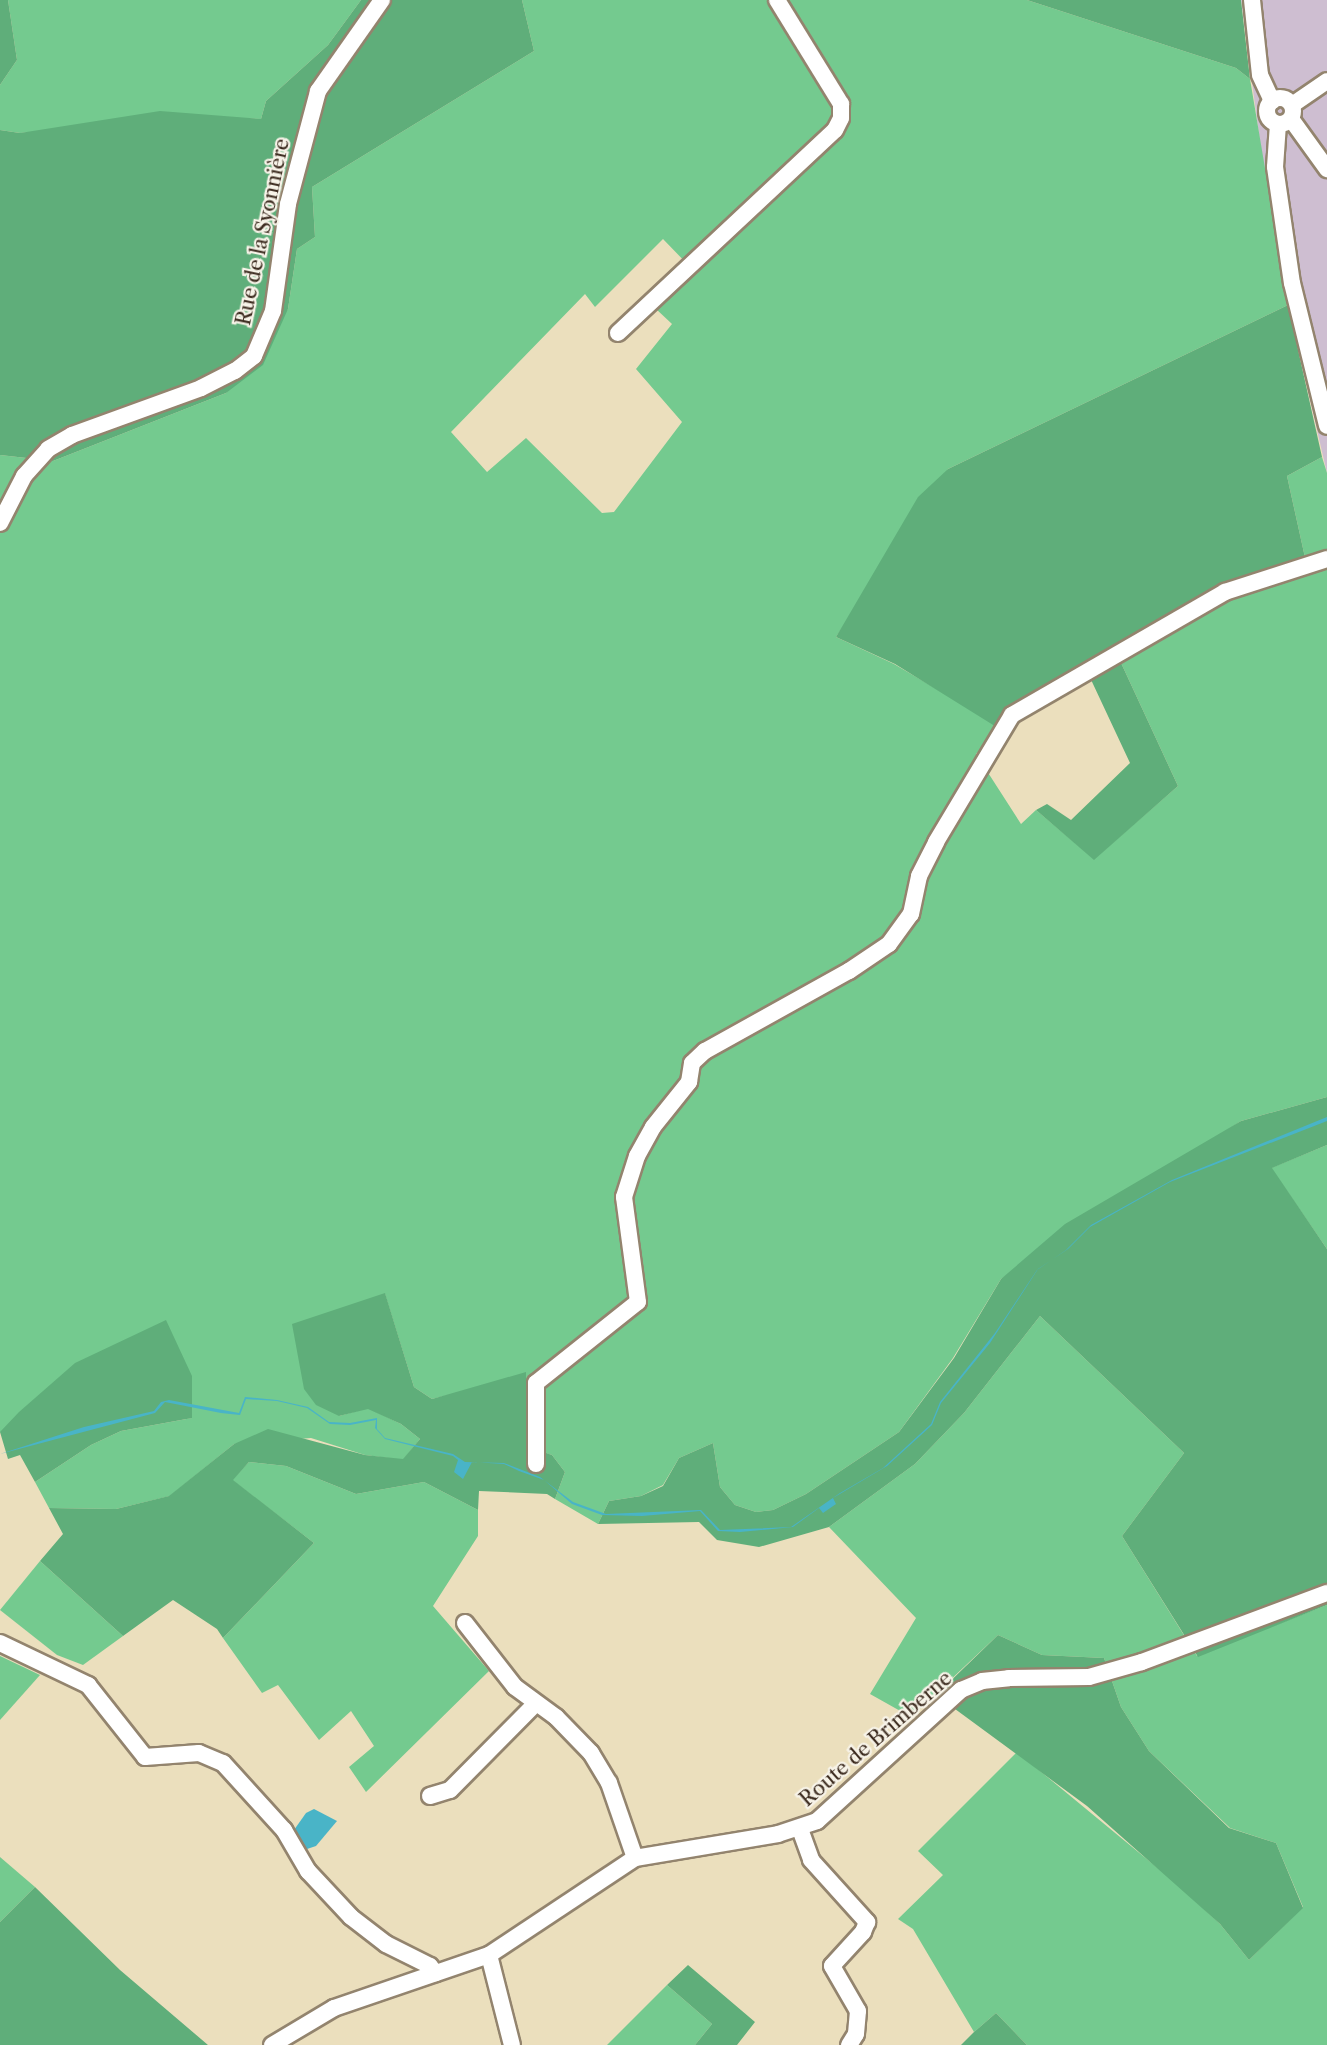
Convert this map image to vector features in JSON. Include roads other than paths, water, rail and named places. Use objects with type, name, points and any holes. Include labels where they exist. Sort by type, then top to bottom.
[{"type":"street","name":"Rue de la Syonnière","points":[[0,523],[24,476],[48,449],[72,435],[201,388],[236,371],[254,356],[273,311],[288,204],[318,91],[382,0]]},
{"type":"street","points":[[618,333],[835,130],[841,118],[841,104],[777,0]]},
{"type":"street","points":[[1252,0],[1260,75],[1272,101],[1268,116],[1287,116]]},
{"type":"street","points":[[1327,81],[1287,116],[1275,167],[1292,283],[1327,426]]},
{"type":"street","points":[[1272,101],[1281,98],[1287,116],[1327,169]]},
{"type":"street","points":[[536,1464],[536,1383],[638,1302],[624,1197],[637,1156],[652,1127],[689,1082],[692,1063],[705,1051],[849,971],[889,944],[911,914],[919,876],[936,843],[1012,715],[1225,592],[1327,559]]},
{"type":"street","name":"Route de Brimberne","points":[[272,2045],[334,2008],[489,1955],[635,1858],[800,1828],[829,1812],[961,1690],[982,1681],[1009,1677],[1089,1677],[1142,1662],[1327,1593]]},
{"type":"street","points":[[465,1623],[515,1687],[591,1753],[609,1783],[635,1858]]},
{"type":"street","points":[[0,1643],[88,1685],[145,1757],[199,1753],[223,1763],[284,1830],[308,1871],[351,1917],[386,1944],[430,1966],[435,1973]]},
{"type":"street","points":[[430,1796],[450,1790],[536,1703]]},
{"type":"street","points":[[800,1828],[811,1860],[867,1922],[863,1932],[832,1966],[858,2011],[856,2034],[849,2045]]},
{"type":"street","points":[[489,1955],[512,2045]]},
{"type":"water","points":[[1327,1117],[1327,1121],[1170,1182],[1090,1227],[1068,1249],[1052,1260],[1066,1250],[1091,1225],[1172,1180]]},
{"type":"water","points":[[1038,1270],[990,1343],[941,1403],[932,1425],[887,1466],[833,1498],[836,1504],[823,1513],[819,1508],[793,1527],[740,1532],[718,1531],[700,1511],[642,1516],[602,1515],[572,1504],[544,1480],[573,1502],[606,1514],[701,1510],[720,1530],[791,1527],[840,1493],[883,1468],[931,1424],[940,1402],[995,1333]]},
{"type":"water","points":[[245,1397],[277,1400],[308,1407],[329,1422],[350,1423],[377,1418],[377,1429],[385,1438],[453,1454],[465,1462],[472,1462],[463,1479],[454,1472],[458,1460],[453,1456],[385,1439],[375,1428],[376,1420],[350,1425],[330,1424],[307,1408],[277,1401],[246,1399],[240,1415],[165,1402],[155,1413],[0,1454],[84,1427],[154,1411],[161,1402],[169,1400],[239,1413]]},
{"type":"water","points":[[477,1462],[504,1463],[544,1480],[504,1464]]},
{"type":"water","points":[[314,1809],[337,1821],[316,1846],[304,1850],[293,1836],[294,1830],[306,1813]]}]
